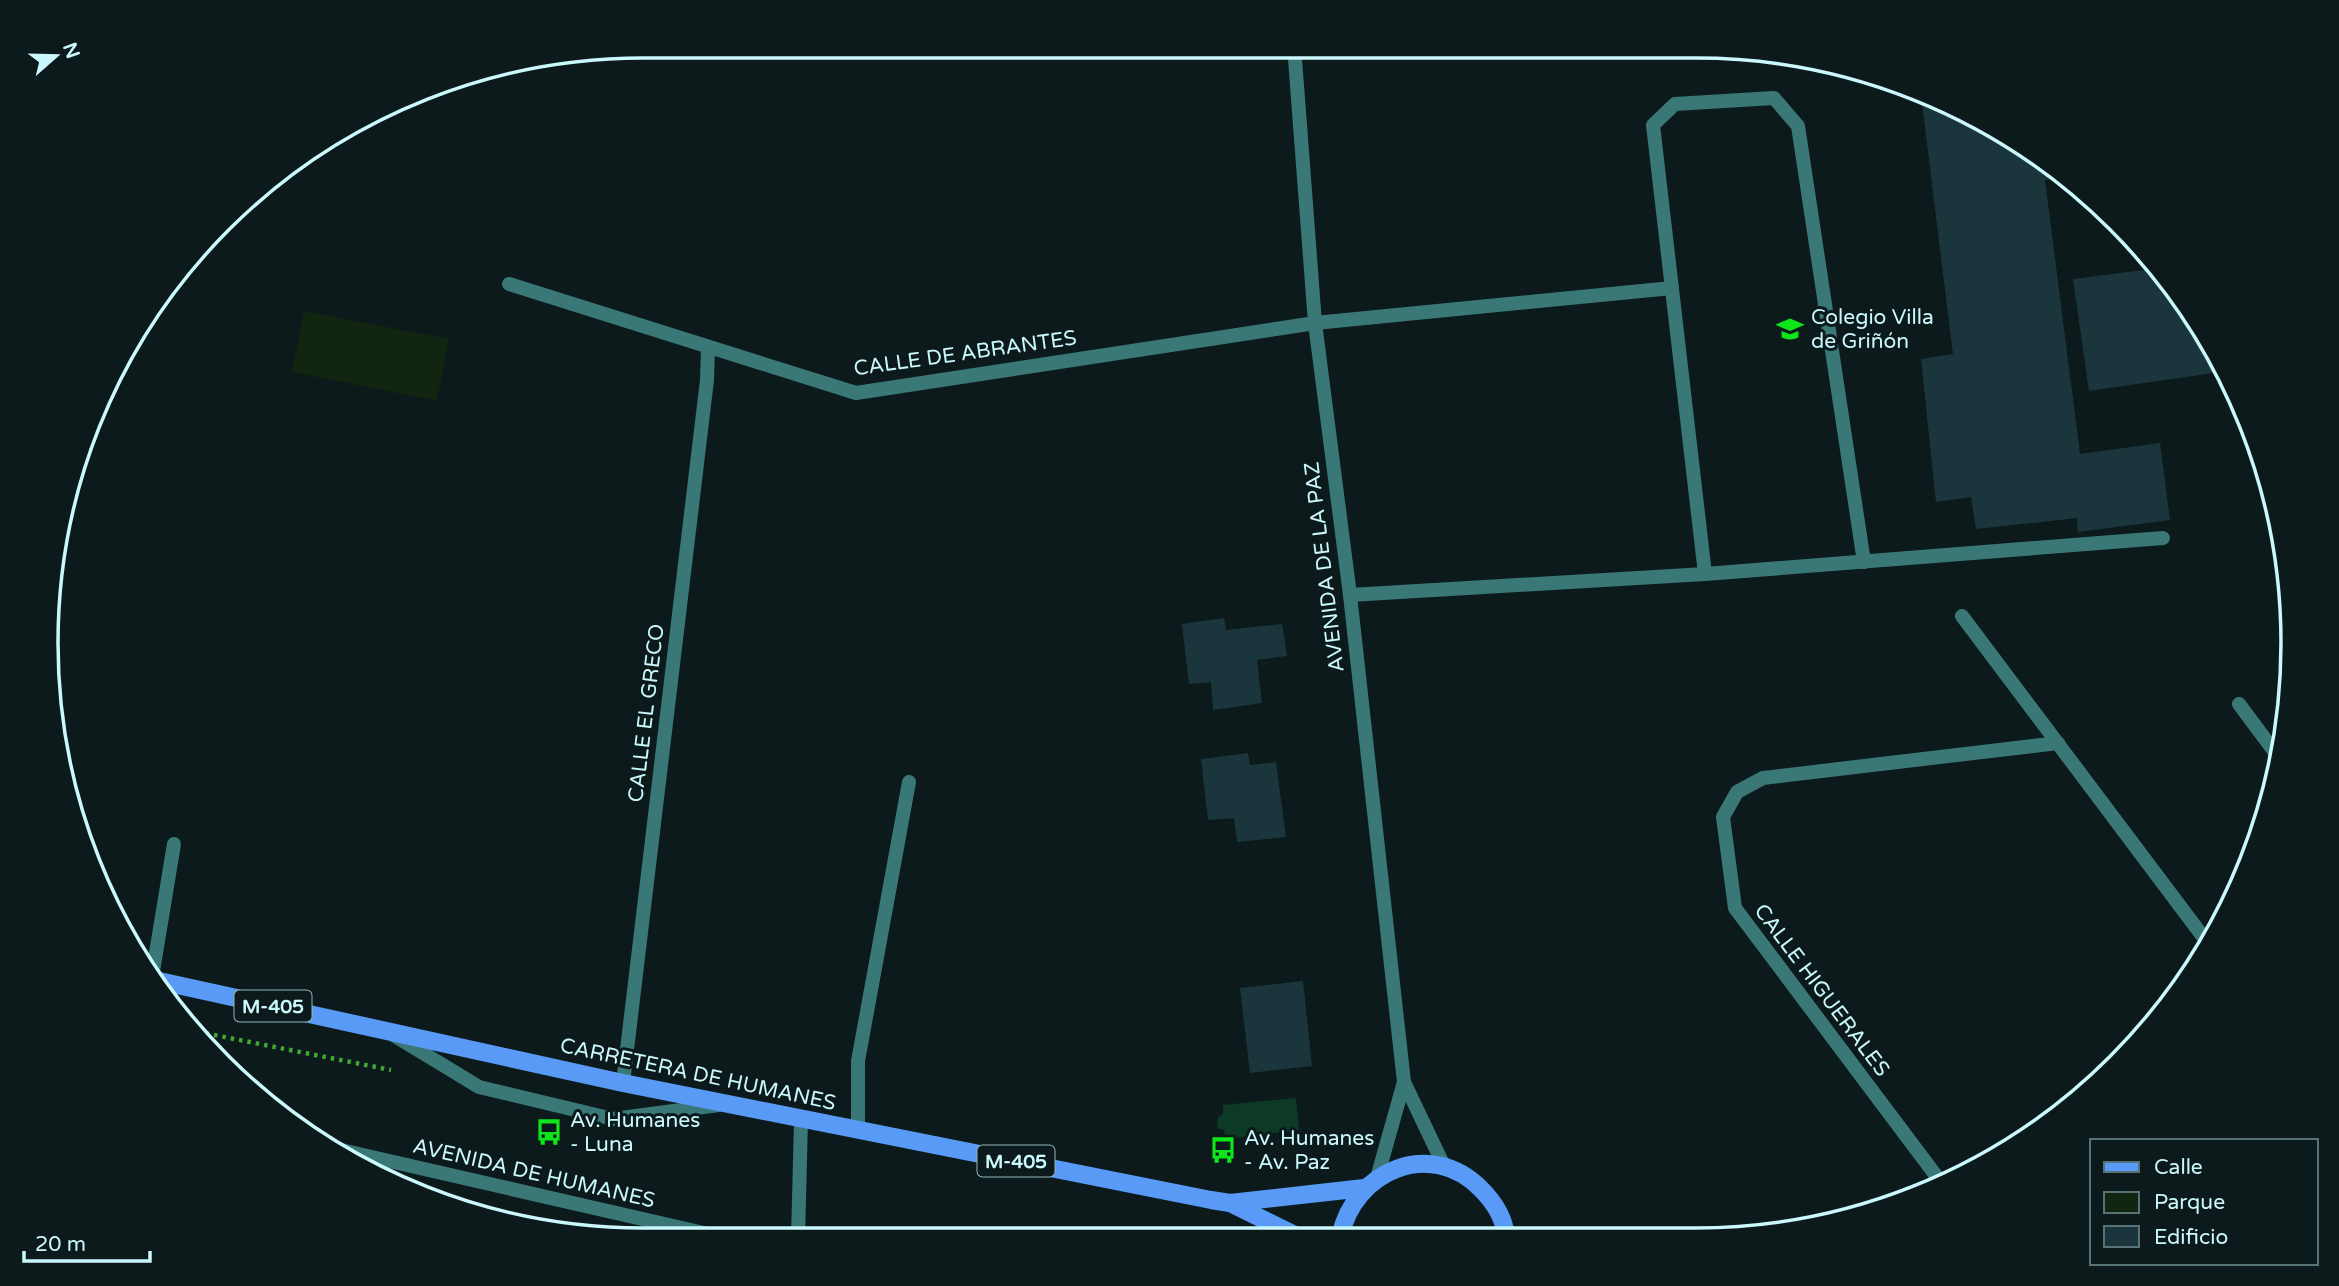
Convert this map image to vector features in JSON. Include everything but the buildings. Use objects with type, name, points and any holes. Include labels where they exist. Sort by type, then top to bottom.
[{"type":"main road","name":"CARRETERA DE HUMANES","points":[[167,983],[622,1083],[1230,1203],[1281,1228]]},
{"type":"main road","name":"CARRETERA DE HUMANES","points":[[1230,1203],[1371,1183],[1398,1168],[1421,1164],[1444,1166]]},
{"type":"main road","points":[[1444,1166],[1471,1179],[1492,1199],[1506,1228]]},
{"type":"main road","points":[[1343,1228],[1349,1210],[1371,1183]]},
{"type":"street","name":"AVENIDA DE LA PAZ","points":[[1295,58],[1315,323],[1350,595],[1404,1082],[1444,1166]]},
{"type":"street","points":[[1705,574],[1653,125],[1675,104],[1774,98],[1798,126],[1864,562]]},
{"type":"street","name":"CALLE DE ABRANTES","points":[[509,284],[856,393],[1315,323],[1672,288]]},
{"type":"street","name":"CALLE EL GRECO","points":[[622,1083],[707,380],[708,348]]},
{"type":"street","points":[[1350,595],[1705,574],[2163,538]]},
{"type":"street","points":[[1962,616],[2203,936]]},
{"type":"street","points":[[2239,704],[2271,748]]},
{"type":"street","name":"CALLE HIGUERALES","points":[[1937,1176],[1735,908],[1723,817],[1737,792],[1763,778],[2058,743]]},
{"type":"street","points":[[858,1130],[858,1061],[909,782]]},
{"type":"street","points":[[154,965],[174,844]]},
{"type":"street","points":[[387,1031],[478,1087],[613,1119],[727,1104]]},
{"type":"street","name":"AVENIDA DE LA PAZ","points":[[1371,1183],[1404,1082]]},
{"type":"street","points":[[798,1228],[801,1120]]},
{"type":"street","name":"AVENIDA DE HUMANES","points":[[357,1154],[682,1228]]},
{"type":"path","points":[[207,1034],[400,1072]]},
{"type":"green space","points":[[304,311],[449,339],[437,401],[292,372]]},
{"type":"shaded area","points":[[1296,1098],[1299,1130],[1226,1139],[1224,1130],[1217,1128],[1218,1117],[1223,1114],[1223,1105]]},
{"type":"place","name":"Colegio Villa de Griñón","points":[[1790,329]]},
{"type":"place","name":"Av. Humanes - Luna","points":[[549,1132]]},
{"type":"place","name":"Av. Humanes - Av. Paz","points":[[1223,1150]]}]
